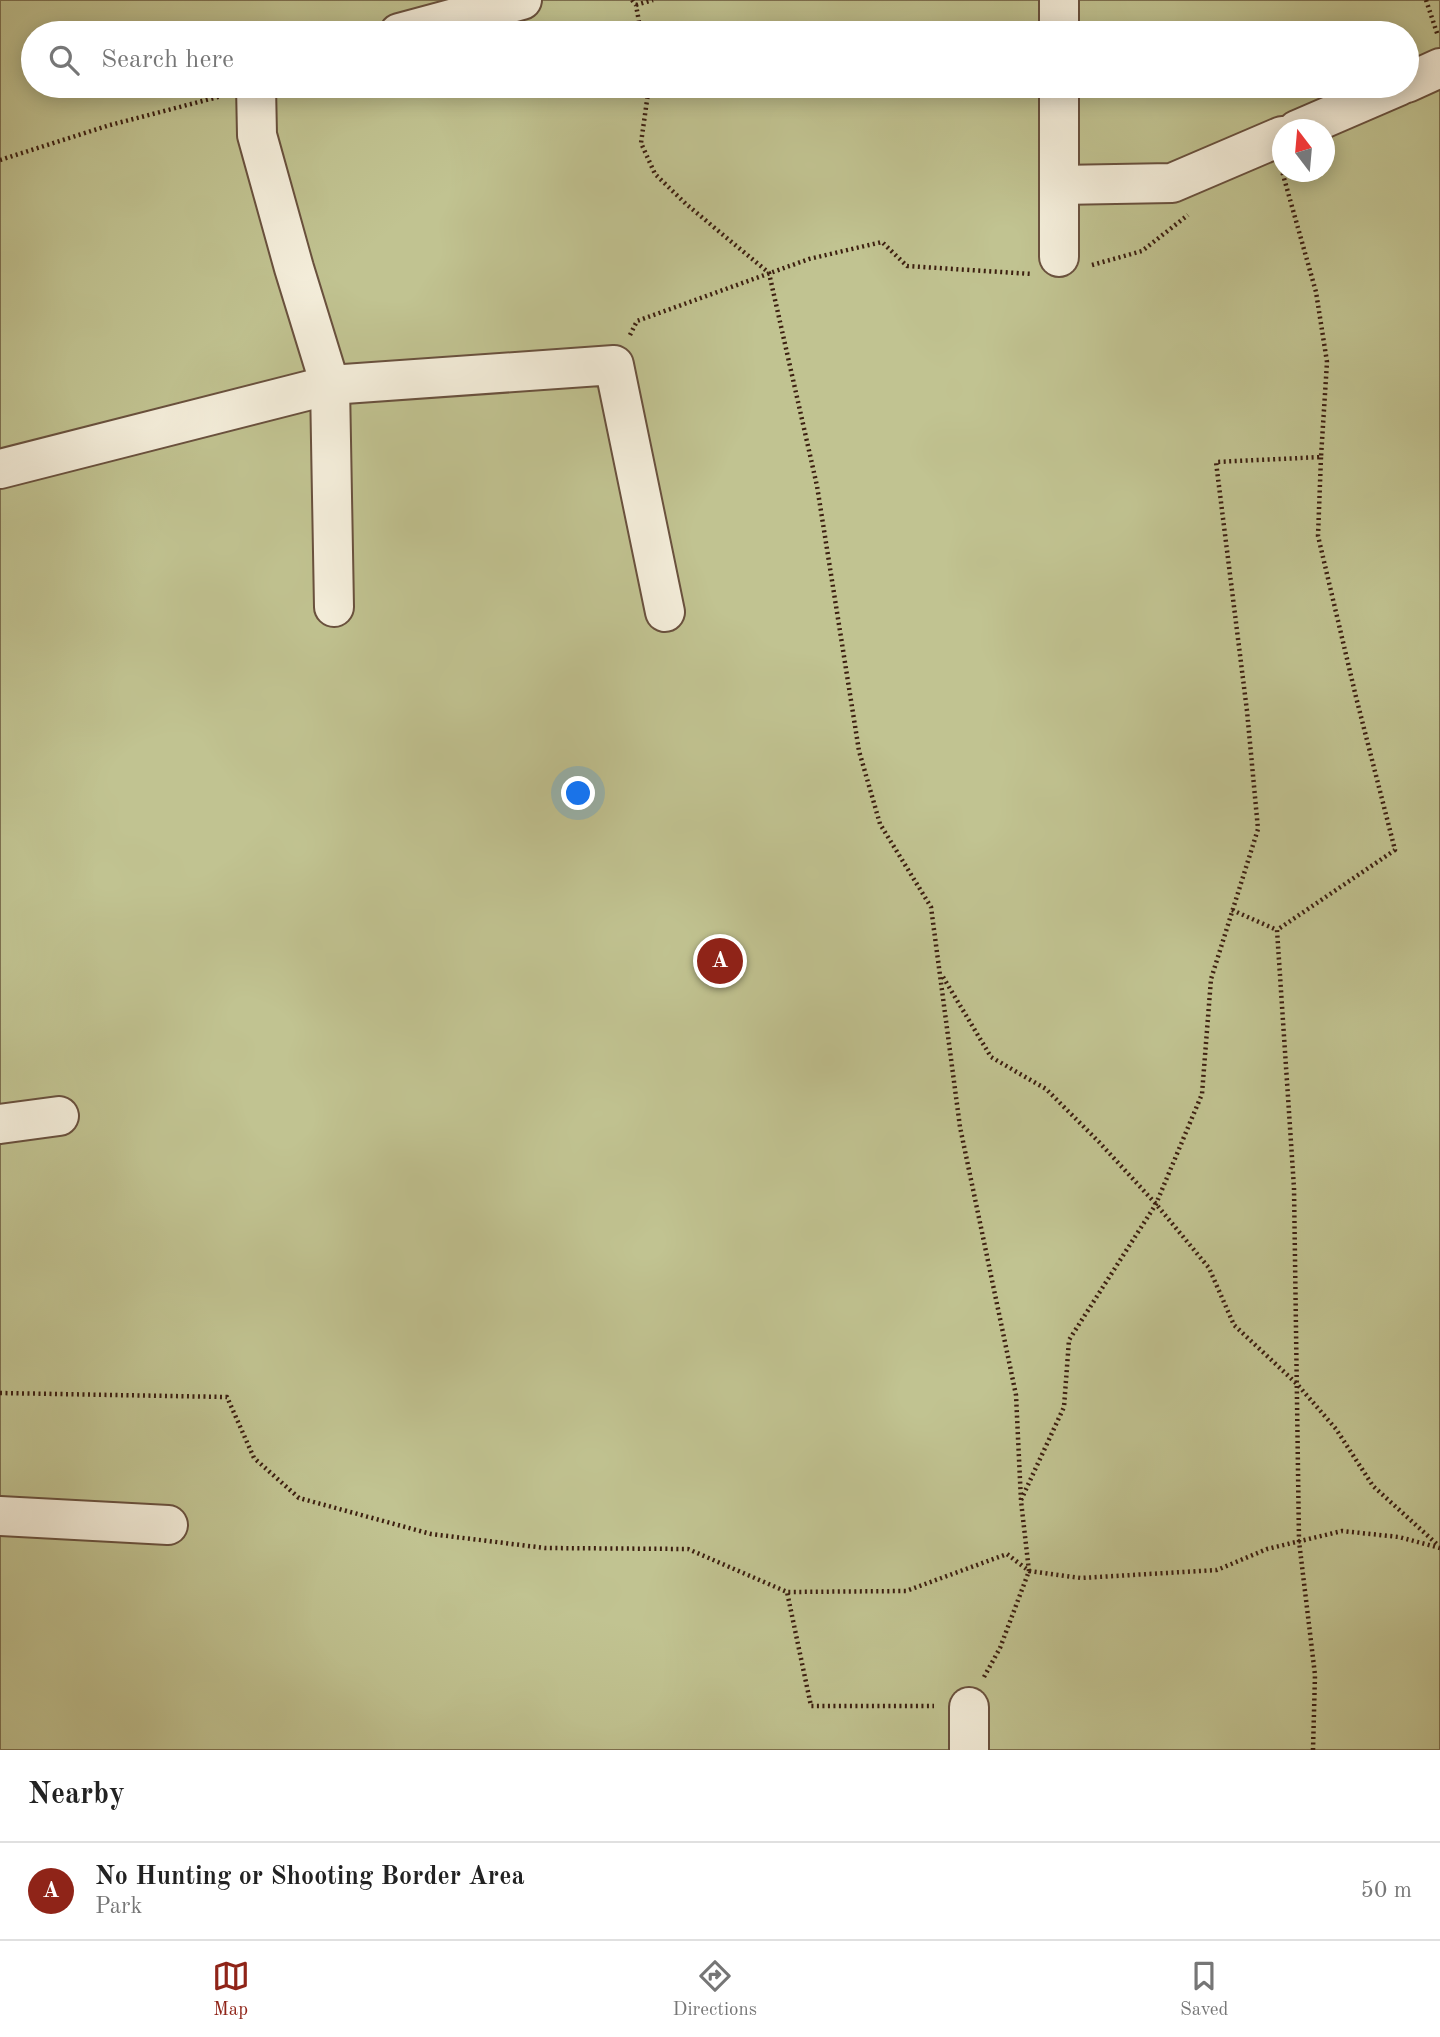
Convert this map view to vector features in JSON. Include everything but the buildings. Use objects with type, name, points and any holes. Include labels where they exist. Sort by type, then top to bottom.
[{"type":"street","points":[[444,21],[522,0]]},
{"type":"street","points":[[1059,0],[1059,21]]},
{"type":"street","points":[[1419,78],[1440,68]]},
{"type":"street","points":[[256,98],[257,135],[293,268],[330,385],[334,607]]},
{"type":"street","points":[[1059,98],[1060,266]]},
{"type":"street","points":[[1322,119],[1371,98]]},
{"type":"street","points":[[1059,186],[1172,183],[1272,140]]},
{"type":"street","points":[[0,469],[330,385],[614,365],[665,612]]},
{"type":"street","points":[[0,1124],[59,1116]]},
{"type":"street","points":[[0,1516],[167,1525]]},
{"type":"street","points":[[969,1707],[969,1750]]},
{"type":"path","points":[[638,21],[634,3],[653,0]]},
{"type":"path","points":[[1426,0],[1440,41]]},
{"type":"path","points":[[0,160],[110,125],[211,98]]},
{"type":"path","points":[[647,98],[641,143],[655,174],[685,204],[769,273],[817,486],[859,751],[880,824],[931,907],[960,1126],[1016,1395],[1021,1501],[1029,1572],[1000,1648],[969,1707],[811,1706],[787,1592]]},
{"type":"path","points":[[614,365],[637,321],[809,260],[881,242],[907,266],[1060,266],[1142,251],[1188,215],[1205,168]]},
{"type":"path","points":[[1277,930],[1395,850],[1318,536],[1327,362],[1294,182]]},
{"type":"path","points":[[1021,1501],[1064,1407],[1069,1340],[1156,1204],[1202,1094],[1211,979],[1258,829],[1247,711],[1216,462],[1321,457]]},
{"type":"path","points":[[1232,910],[1277,930]]},
{"type":"path","points":[[1277,930],[1294,1188],[1299,1541],[1315,1675],[1313,1750]]},
{"type":"path","points":[[940,973],[991,1057],[1046,1089],[1156,1204],[1209,1268],[1234,1325],[1297,1384],[1336,1429],[1373,1486],[1440,1547]]},
{"type":"path","points":[[0,1393],[227,1397],[254,1458],[299,1497],[431,1534],[545,1548],[688,1549],[787,1592],[905,1591],[1007,1554],[1029,1572],[1081,1578],[1217,1570],[1267,1549],[1342,1531],[1399,1537],[1440,1547]]},
{"type":"green space","points":[[0,0],[1440,0],[1440,1750],[0,1750]]},
{"type":"place","name":"No Hunting or Shooting Border Area","points":[[720,961]]}]
